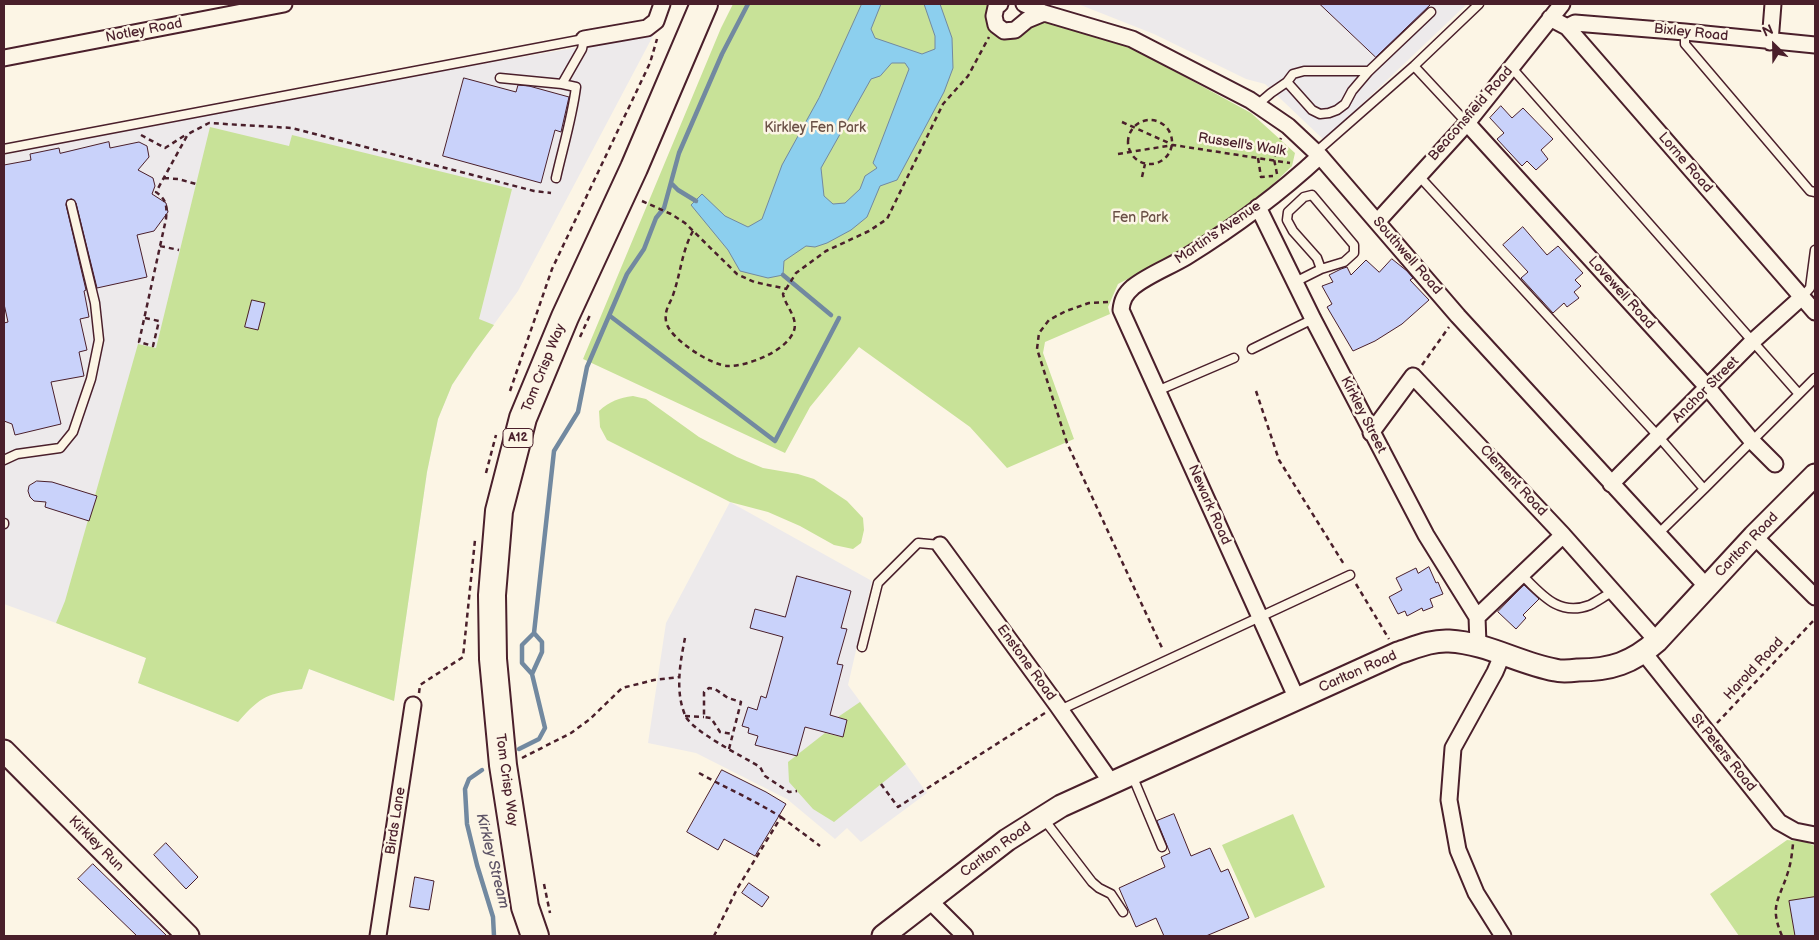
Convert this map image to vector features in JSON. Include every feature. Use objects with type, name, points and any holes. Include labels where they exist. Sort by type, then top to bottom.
[{"type":"highway","name":"Tom Crisp Way","points":[[524,936],[525,907],[503,765],[493,659],[492,595],[499,511],[523,418],[565,317],[634,168],[704,4]]},
{"type":"highway","name":"Tom Crisp Way","points":[[525,907],[543,927]]},
{"type":"street","name":"Notley Road","points":[[4,58],[284,4]]},
{"type":"street","points":[[584,39],[647,28],[656,21],[662,4]]},
{"type":"street","points":[[1000,4],[996,7],[994,16],[996,25],[1004,31],[1015,30],[1027,20],[1044,13]]},
{"type":"street","name":"Southwell Road","points":[[1024,4],[1044,13],[1132,40],[1257,105],[1288,126],[1318,154],[1458,316],[1707,587]]},
{"type":"street","name":"Beaconsfield Road","points":[[1377,222],[1467,123],[1562,4]]},
{"type":"street","points":[[1770,42],[1773,4]]},
{"type":"street","name":"Lorne Road","points":[[1550,18],[1567,27],[1815,312]]},
{"type":"street","name":"Bixley Road","points":[[1567,27],[1574,23],[1685,32],[1815,46]]},
{"type":"street","name":"Lovewell Road","points":[[1467,123],[1708,388],[1752,441],[1775,464]]},
{"type":"street","name":"Martin's Avenue","points":[[1121,306],[1126,293],[1134,286],[1186,257],[1258,207],[1283,189],[1308,167],[1318,154]]},
{"type":"street","name":"Kirkley Street","points":[[1258,207],[1371,433],[1426,535],[1478,617]]},
{"type":"street","name":"Anchor Street","points":[[1612,484],[1752,342],[1802,297]]},
{"type":"street","name":"Newark Road","points":[[1121,306],[1157,391],[1297,699]]},
{"type":"street","points":[[1371,433],[1413,376]]},
{"type":"street","name":"Clement Road","points":[[1413,376],[1614,591],[1650,647]]},
{"type":"street","name":"Carlton Road","points":[[882,936],[1007,840],[1042,817],[1111,782],[1398,653],[1437,641],[1478,644],[1556,671],[1600,670],[1623,664],[1650,647],[1754,536],[1815,475]]},
{"type":"street","points":[[1478,644],[1478,617],[1563,535]]},
{"type":"street","points":[[1754,536],[1815,597]]},
{"type":"street","name":"Enstone Road","points":[[940,545],[1111,782]]},
{"type":"street","name":"St Peters Road","points":[[1650,647],[1707,733],[1779,822],[1796,830],[1815,835]]},
{"type":"street","points":[[1503,936],[1476,893],[1458,850],[1449,800],[1453,748],[1504,653]]},
{"type":"street","name":"Birds Lane","points":[[378,936],[413,705]]},
{"type":"street","name":"Kirkley Run","points":[[4,751],[188,936]]},
{"type":"street","points":[[929,900],[965,936]]},
{"type":"lane","points":[[1318,154],[1479,4]]},
{"type":"lane","points":[[1287,82],[1312,110],[1320,114],[1329,113],[1345,104],[1352,91],[1369,71],[1431,12]]},
{"type":"lane","points":[[1685,32],[1685,44],[1810,191],[1815,192]]},
{"type":"lane","points":[[4,149],[584,39],[582,49],[562,84]]},
{"type":"lane","points":[[1414,66],[1467,123]]},
{"type":"lane","points":[[1511,67],[1799,394]]},
{"type":"lane","points":[[1257,105],[1287,82],[1292,74],[1304,71],[1369,71]]},
{"type":"lane","points":[[500,78],[576,87],[571,120],[556,178]]},
{"type":"lane","points":[[1418,175],[1704,488]]},
{"type":"lane","points":[[1295,282],[1344,262],[1354,253],[1354,245],[1312,195],[1304,197],[1288,212],[1287,220],[1317,258],[1321,270]]},
{"type":"lane","points":[[4,460],[17,454],[60,448],[73,432],[91,379],[99,340],[95,303],[72,204]]},
{"type":"lane","points":[[1802,297],[1810,288],[1815,250]]},
{"type":"lane","points":[[1252,349],[1313,319]]},
{"type":"lane","points":[[1157,391],[1234,358]]},
{"type":"lane","points":[[1658,534],[1815,378]]},
{"type":"lane","points":[[862,647],[878,583],[918,543],[940,545]]},
{"type":"lane","points":[[1058,708],[1350,575]]},
{"type":"lane","points":[[1522,575],[1548,601],[1566,609],[1588,605],[1614,591]]},
{"type":"lane","points":[[1131,773],[1162,847]]},
{"type":"lane","points":[[1042,817],[1092,882],[1111,894],[1123,912]]},
{"type":"path","points":[[693,231],[686,243],[674,294],[666,309],[666,323],[676,338],[686,347],[726,366],[743,364],[766,357],[782,346],[794,332],[794,318],[784,300],[783,294],[796,272],[826,251],[869,231],[887,219],[944,104],[968,76],[996,25]]},
{"type":"path","points":[[1153,119],[1164,124],[1171,133],[1173,145],[1168,156],[1159,163],[1145,164],[1137,160],[1129,152],[1127,139],[1132,127],[1142,120],[1153,119]]},
{"type":"path","name":"Russell's Walk","points":[[1122,122],[1173,145],[1274,159],[1308,167]]},
{"type":"path","points":[[141,135],[165,148],[209,123],[292,128],[534,191],[552,193]]},
{"type":"path","points":[[1257,157],[1261,177],[1277,175],[1274,159],[1279,141],[1288,126]]},
{"type":"path","points":[[145,318],[159,321],[154,346],[139,342],[166,219],[167,205],[163,197],[156,192],[188,134]]},
{"type":"path","name":"Russell's Walk","points":[[1118,154],[1173,145]]},
{"type":"path","points":[[1142,176],[1145,164]]},
{"type":"path","points":[[164,178],[178,179],[196,184]]},
{"type":"path","points":[[639,200],[672,214],[685,223],[737,274],[754,282],[786,289]]},
{"type":"path","points":[[160,246],[179,250]]},
{"type":"path","points":[[1121,306],[1089,303],[1066,311],[1049,320],[1039,333],[1037,349],[1067,443],[1167,659]]},
{"type":"path","points":[[580,338],[592,312]]},
{"type":"path","points":[[1413,376],[1458,316]]},
{"type":"path","points":[[1256,391],[1279,460],[1398,653]]},
{"type":"path","name":"Harold Road","points":[[1707,733],[1815,618]]},
{"type":"path","points":[[685,638],[679,667],[680,692],[685,716],[699,731],[760,767],[765,776],[788,792],[797,791]]},
{"type":"path","points":[[518,759],[562,738],[590,719],[622,688],[654,680],[680,677]]},
{"type":"path","points":[[704,717],[704,692],[709,688],[715,689],[728,698],[741,702],[729,749]]},
{"type":"path","points":[[881,784],[898,807],[1058,708]]},
{"type":"path","points":[[685,716],[711,718],[720,732],[733,734]]},
{"type":"path","points":[[699,773],[734,793],[755,801],[781,817],[820,846]]},
{"type":"path","points":[[714,936],[737,889],[781,817]]},
{"type":"path","points":[[1782,936],[1776,921],[1775,908],[1789,870],[1796,830]]},
{"type":"path","points":[[543,881],[543,927]]},
{"type":"shaded area","points":[[1078,4],[1467,4],[1324,140],[1265,84],[1246,79],[1154,34]]},
{"type":"shaded area","points":[[654,34],[518,291],[452,385],[438,419],[427,472],[394,701],[309,669],[302,689],[273,693],[254,703],[238,722],[138,683],[146,658],[4,604],[4,155],[187,117]]},
{"type":"shaded area","points":[[730,502],[872,581],[848,685],[927,793],[861,842],[847,828],[835,839],[787,799],[696,753],[648,743],[666,623]]},
{"type":"green space","name":"Kirkley Fen Park","points":[[733,4],[992,4],[987,14],[1019,34],[1041,20],[1132,48],[1251,113],[1295,153],[1292,166],[1264,193],[1195,244],[1118,284],[1108,307],[1110,314],[1045,342],[1043,353],[1074,439],[1007,468],[970,427],[859,347],[810,407],[785,453],[583,359],[721,28]]},
{"type":"green space","points":[[210,127],[289,146],[292,135],[512,189],[479,319],[494,325],[452,385],[438,419],[427,472],[394,701],[309,669],[302,689],[281,692],[266,697],[253,706],[238,722],[138,683],[146,658],[56,623],[65,601],[138,344],[156,348]]},
{"type":"green space","points":[[633,396],[646,399],[699,437],[737,457],[763,468],[798,474],[814,479],[847,501],[863,518],[864,530],[861,543],[853,549],[834,545],[800,526],[768,512],[730,502],[607,440],[600,427],[599,411],[615,401]]},
{"type":"green space","points":[[860,702],[906,764],[834,822],[813,809],[789,782],[788,762],[825,733],[842,737],[847,720],[838,717]]},
{"type":"green space","points":[[1293,814],[1325,887],[1255,918],[1222,845]]},
{"type":"green space","points":[[1787,840],[1806,842],[1815,846],[1815,936],[1739,936],[1710,894]]},
{"type":"water","points":[[862,4],[881,4],[871,29],[875,38],[922,54],[935,49],[935,36],[924,4],[940,4],[952,38],[953,68],[944,92],[897,180],[880,186],[867,217],[851,230],[827,243],[815,247],[806,246],[784,261],[783,275],[768,278],[740,271],[728,250],[691,205],[702,194],[725,216],[748,227],[762,219],[782,165],[819,98]],"holes":[[[892,63],[905,63],[909,69],[873,163],[877,168],[865,176],[860,189],[845,203],[833,204],[824,196],[821,168],[871,79],[880,76]]]},
{"type":"building","points":[[1320,4],[1431,4],[1376,57]]},
{"type":"building","points":[[464,78],[516,92],[518,85],[529,86],[569,97],[561,132],[555,130],[541,183],[443,156]]},
{"type":"building","points":[[1501,106],[1512,118],[1523,108],[1553,139],[1541,150],[1548,159],[1536,170],[1527,161],[1522,166],[1497,139],[1504,133],[1490,118]]},
{"type":"building","points":[[109,142],[110,148],[139,142],[147,146],[149,157],[138,170],[153,178],[155,186],[152,194],[166,203],[168,212],[154,231],[137,235],[147,277],[97,288],[76,203],[72,199],[67,200],[66,205],[86,290],[84,291],[89,317],[80,319],[87,350],[79,352],[84,376],[51,382],[61,424],[15,435],[12,424],[4,421],[4,323],[8,322],[4,304],[4,165],[31,160],[30,154],[59,148],[60,153]]},
{"type":"building","points":[[1523,227],[1547,255],[1558,246],[1583,273],[1575,280],[1581,286],[1574,292],[1579,298],[1567,307],[1564,303],[1553,313],[1521,278],[1528,272],[1503,245]]},
{"type":"building","points":[[1392,259],[1407,271],[1413,278],[1410,280],[1429,300],[1402,324],[1375,341],[1353,351],[1327,307],[1332,304],[1322,286],[1333,282],[1329,275],[1341,269],[1347,267],[1351,275],[1366,260],[1379,272]]},
{"type":"building","points":[[252,300],[265,303],[258,330],[245,327]]},
{"type":"building","points":[[37,481],[52,482],[97,496],[89,521],[45,507],[46,502],[34,501],[28,491],[29,486]]},
{"type":"building","points":[[1429,567],[1443,594],[1430,599],[1433,607],[1423,611],[1422,608],[1407,616],[1405,611],[1398,614],[1389,597],[1402,590],[1396,578],[1416,568],[1418,573]]},
{"type":"building","points":[[797,576],[851,591],[841,628],[847,629],[837,664],[843,665],[830,715],[847,720],[843,737],[805,727],[797,756],[755,745],[758,736],[748,733],[749,728],[742,726],[748,707],[757,710],[761,696],[766,698],[783,637],[750,628],[755,609],[785,617]]},
{"type":"building","points":[[1524,585],[1539,599],[1523,615],[1526,618],[1516,629],[1498,612]]},
{"type":"building","points":[[722,770],[786,804],[755,856],[724,839],[718,850],[687,832]]},
{"type":"building","points":[[1174,814],[1191,856],[1210,848],[1221,872],[1228,869],[1249,918],[1206,936],[1164,936],[1156,918],[1136,927],[1119,888],[1165,867],[1161,857],[1170,853],[1157,821]]},
{"type":"building","points":[[166,843],[198,877],[186,889],[154,855]]},
{"type":"building","points":[[93,864],[167,936],[137,936],[78,879]]},
{"type":"building","points":[[415,877],[434,881],[429,910],[410,907]]},
{"type":"building","points":[[749,883],[769,897],[762,907],[742,893]]},
{"type":"building","points":[[1815,897],[1815,936],[1795,936],[1789,901]]},
{"type":"waterway","points":[[519,749],[539,739],[545,728],[532,674],[542,652],[542,642],[534,633],[554,451],[578,412],[587,367],[627,274],[644,249],[656,218],[664,208],[679,153],[722,54],[748,4]]},
{"type":"waterway","points":[[671,183],[678,190],[696,201]]},
{"type":"waterway","points":[[783,275],[831,315]]},
{"type":"waterway","points":[[610,316],[775,441],[839,318]]},
{"type":"waterway","points":[[532,674],[522,663],[522,645],[534,633]]},
{"type":"waterway","name":"Kirkley Stream","points":[[482,770],[469,779],[465,789],[467,824],[493,917],[494,936]]},
{"type":"park label","name":"Fen Park","points":[[1140,218]]}]
